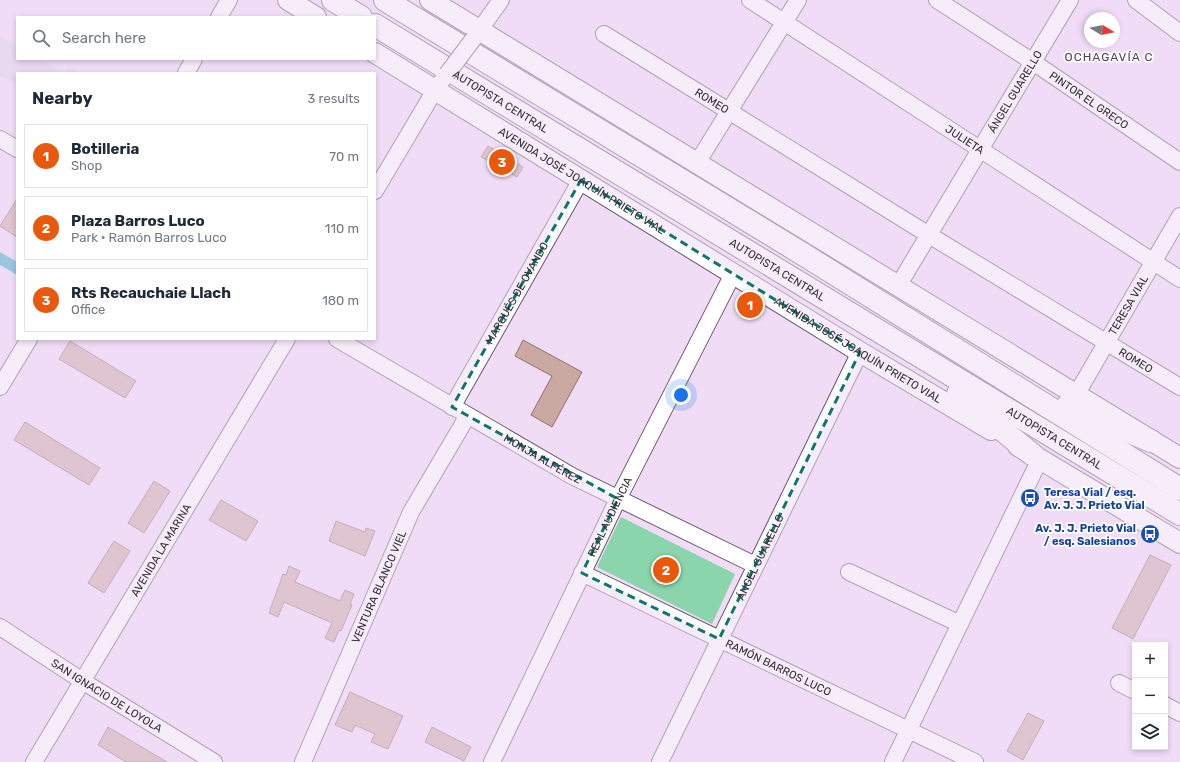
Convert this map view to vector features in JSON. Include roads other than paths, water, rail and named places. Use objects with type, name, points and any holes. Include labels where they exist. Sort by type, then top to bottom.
[{"type":"highway","points":[[333,0],[359,16]]},
{"type":"highway","name":"AUTOPISTA CENTRAL","points":[[385,0],[980,364],[1180,489]]},
{"type":"highway","name":"AUTOPISTA CENTRAL","points":[[376,26],[1180,514]]},
{"type":"highway","points":[[885,336],[1036,457]]},
{"type":"highway","points":[[980,364],[1051,399],[1151,441]]},
{"type":"main road","points":[[288,0],[314,16]]},
{"type":"main road","points":[[430,0],[475,31],[697,163],[1180,458]]},
{"type":"main road","name":"AVENIDA JOSÉ JOAQUÍN PRIETO VIAL","points":[[376,54],[860,352],[1180,543]]},
{"type":"street","points":[[220,16],[229,0]]},
{"type":"street","points":[[475,31],[489,0]]},
{"type":"street","points":[[376,188],[435,90],[475,31],[501,0]]},
{"type":"street","name":"JULIETA","points":[[750,0],[1180,279]]},
{"type":"street","points":[[697,163],[798,0]]},
{"type":"street","name":"PINTOR EL GRECO","points":[[937,0],[1033,62],[1180,162]]},
{"type":"street","name":"ÁNGEL GUARELLO","points":[[898,286],[1070,0]]},
{"type":"street","points":[[1136,0],[1180,33]]},
{"type":"street","name":"ROMEO","points":[[604,34],[929,235],[1031,295],[1180,387]]},
{"type":"street","points":[[187,72],[193,60]]},
{"type":"street","points":[[0,139],[16,148]]},
{"type":"street","name":"MARQUÉS DE OVANDO","points":[[452,407],[581,180]]},
{"type":"street","name":"TERESA VIAL","points":[[1076,395],[1180,216]]},
{"type":"street","name":"REAL AUDIENCIA","points":[[492,762],[618,499],[733,274]]},
{"type":"street","points":[[0,387],[28,340]]},
{"type":"street","name":"AVENIDA LA MARINA","points":[[34,762],[84,682],[286,340]]},
{"type":"street","name":"MONJA ALFÉREZ","points":[[339,340],[467,417],[572,476],[755,565]]},
{"type":"street","name":"ÁNGEL GUARELLO","points":[[660,762],[860,352]]},
{"type":"street","name":"VENTURA BLANCO VIEL","points":[[303,762],[407,519],[467,417]]},
{"type":"street","points":[[893,762],[960,624],[1036,457]]},
{"type":"street","points":[[849,572],[960,624]]},
{"type":"street","name":"RAMÓN BARROS LUCO","points":[[582,573],[975,762]]},
{"type":"street","name":"SAN IGNACIO DE LOYOLA","points":[[0,627],[84,682],[214,762]]},
{"type":"street","points":[[1119,683],[1132,690]]},
{"type":"street","points":[[1168,707],[1180,713]]},
{"type":"water","points":[[0,252],[16,261],[16,274],[0,265]]},
{"type":"place","name":"Rts Recauchaie Llach","points":[[502,162]]},
{"type":"place","name":"Botilleria","points":[[750,305]]},
{"type":"place","name":"Teresa Vial / esq. Av. J. J. Prieto Vial","points":[[1030,498]]},
{"type":"place","name":"Av. J. J. Prieto Vial / esq. Salesianos","points":[[1150,534]]},
{"type":"place","name":"Plaza Barros Luco","points":[[666,570]]},
{"type":"district","name":"OCHAGAVÍA C","points":[[1109,57]]}]
